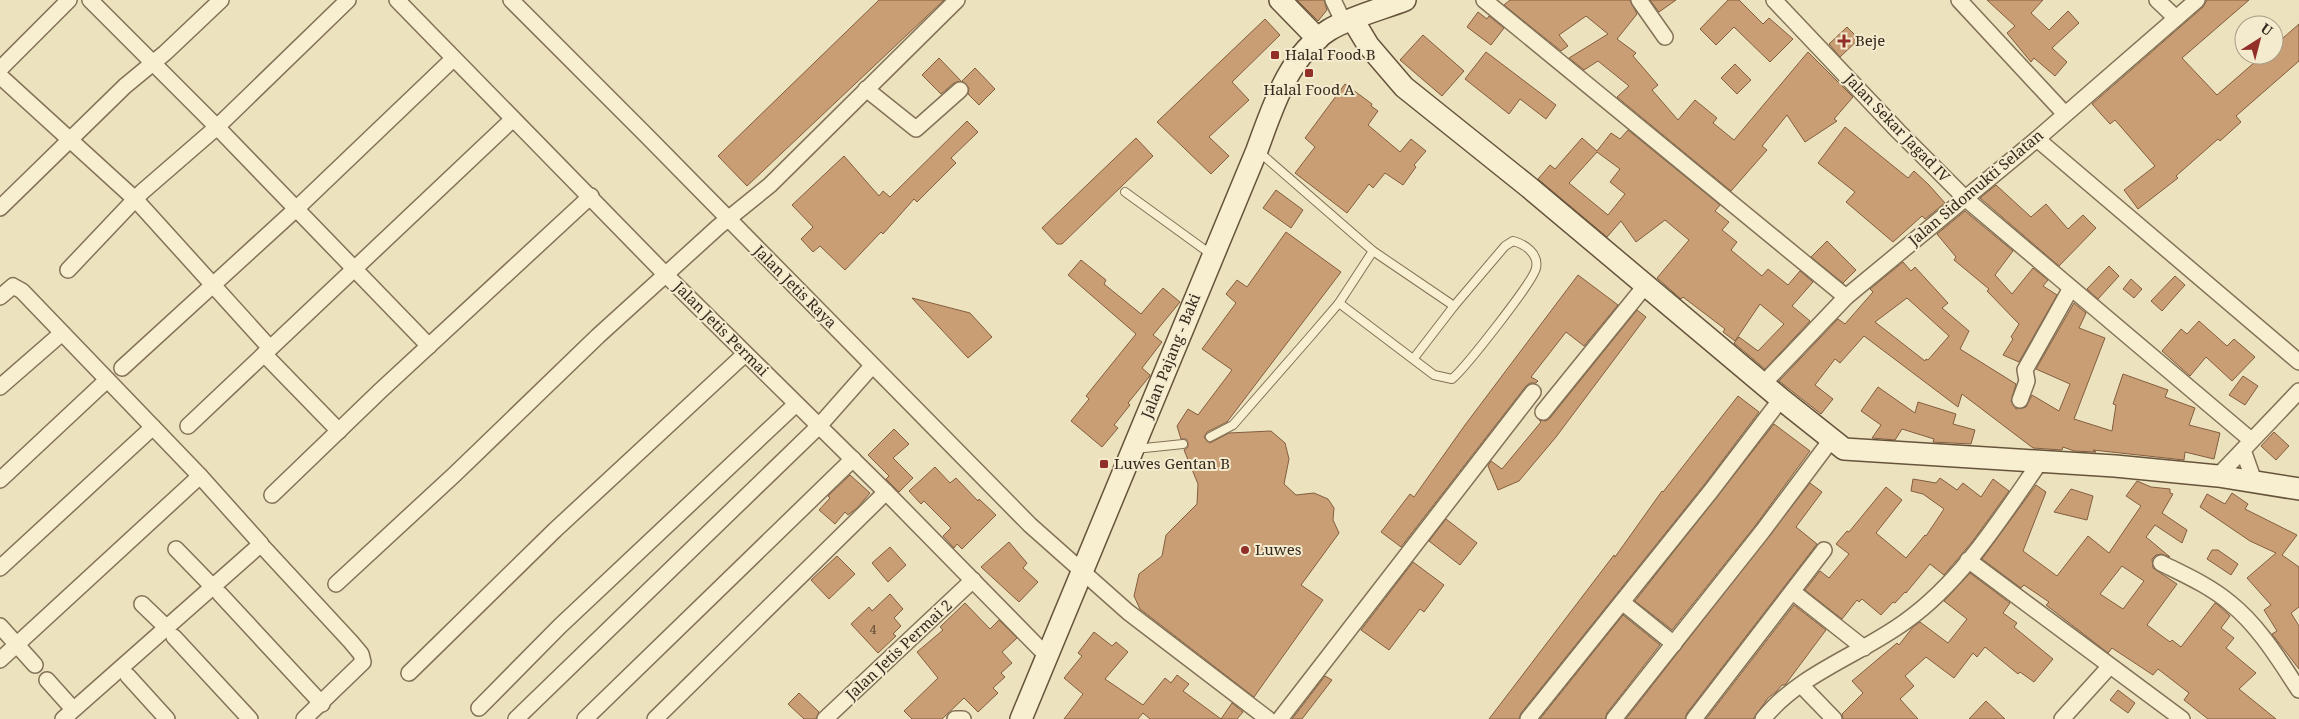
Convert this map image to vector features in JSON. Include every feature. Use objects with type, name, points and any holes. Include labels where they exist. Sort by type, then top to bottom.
[{"type":"main road","points":[[1280,0],[1318,39]]},
{"type":"main road","name":"Jalan Pajang - Baki","points":[[1021,719],[1257,150],[1275,101],[1285,82],[1297,61],[1318,39],[1330,30],[1405,0]]},
{"type":"main road","points":[[1349,21],[1404,87],[1530,188],[1763,384],[1779,403],[1849,451],[2115,466],[2218,476],[2299,489]]},
{"type":"street","points":[[0,69],[69,0]]},
{"type":"street","points":[[90,0],[152,64],[217,126],[429,346]]},
{"type":"street","points":[[0,208],[125,86],[152,64],[221,0]]},
{"type":"street","points":[[68,270],[142,192],[217,126],[348,0]]},
{"type":"street","name":"Jalan Jetis Permai","points":[[397,0],[745,354],[886,492],[1047,656]]},
{"type":"street","points":[[336,584],[666,274],[780,174],[957,0]]},
{"type":"street","points":[[1333,0],[1349,21]]},
{"type":"street","points":[[1484,0],[1846,298]]},
{"type":"street","points":[[1639,0],[1665,38]]},
{"type":"street","name":"Jalan Sekar Jagad IV","points":[[1774,0],[1898,131],[1966,199],[2071,288],[2247,445]]},
{"type":"street","points":[[1959,0],[2065,114]]},
{"type":"street","points":[[2157,0],[2176,18]]},
{"type":"street","name":"Jalan Sidomukti Selatan","points":[[1763,384],[1846,298],[2037,139],[2197,0]]},
{"type":"street","name":"Jalan Jetis Raya","points":[[513,1],[1030,525],[1081,572],[1178,651],[1268,719]]},
{"type":"street","points":[[122,368],[296,209],[453,59]]},
{"type":"street","points":[[0,76],[136,200],[339,431]]},
{"type":"street","points":[[866,89],[916,129],[960,90]]},
{"type":"street","points":[[188,426],[513,119]]},
{"type":"street","points":[[2037,139],[2299,362]]},
{"type":"street","points":[[272,495],[591,196]]},
{"type":"street","points":[[0,296],[11,287],[16,286],[200,476],[261,544],[217,590],[170,632],[68,714],[47,680]]},
{"type":"street","points":[[1543,412],[1645,286]]},
{"type":"street","points":[[2020,400],[2026,381],[2025,370],[2071,288]]},
{"type":"street","points":[[0,387],[62,333]]},
{"type":"street","points":[[409,673],[554,530],[745,354]]},
{"type":"street","points":[[516,719],[819,426],[872,366]]},
{"type":"street","points":[[0,480],[108,380]]},
{"type":"street","points":[[1280,719],[1533,392]]},
{"type":"street","points":[[2218,476],[2299,392]]},
{"type":"street","points":[[1528,719],[1779,403]]},
{"type":"street","points":[[479,708],[560,626],[796,404]]},
{"type":"street","points":[[0,568],[153,427]]},
{"type":"street","points":[[1614,719],[1834,442]]},
{"type":"street","points":[[2247,445],[2254,482]]},
{"type":"street","points":[[585,719],[853,460]]},
{"type":"street","points":[[1763,719],[1779,702],[1801,685],[1908,620],[1929,602],[1968,560],[2040,462]]},
{"type":"street","points":[[0,660],[200,476]]},
{"type":"street","points":[[655,719],[886,492]]},
{"type":"street","points":[[264,548],[361,654],[363,662],[322,704],[304,719]]},
{"type":"street","points":[[176,549],[217,590],[322,704]]},
{"type":"street","points":[[1694,719],[1794,592],[1824,550]]},
{"type":"street","points":[[1968,560],[2182,719]]},
{"type":"street","points":[[2161,563],[2197,580],[2230,603],[2254,626],[2299,690]]},
{"type":"street","name":"Jalan Jetis Permai 2","points":[[825,719],[973,580]]},
{"type":"street","points":[[1794,592],[1864,648]]},
{"type":"street","points":[[1622,602],[1674,644]]},
{"type":"street","points":[[142,604],[250,719]]},
{"type":"street","points":[[0,626],[34,665]]},
{"type":"street","points":[[2062,719],[2110,666]]},
{"type":"street","points":[[128,676],[167,719]]},
{"type":"street","points":[[1801,685],[1834,719]]},
{"type":"street","points":[[955,719],[963,719]]},
{"type":"lane","points":[[1257,150],[1373,251],[1454,306]]},
{"type":"lane","points":[[1125,192],[1212,255]]},
{"type":"lane","points":[[1339,303],[1414,358],[1434,376],[1447,380],[1452,379],[1534,274],[1536,260],[1529,248],[1513,241],[1505,246],[1454,306],[1414,358]]},
{"type":"lane","points":[[1210,438],[1233,425],[1339,303],[1373,251]]},
{"type":"lane","points":[[1133,450],[1183,444]]},
{"type":"building","points":[[879,0],[944,0],[747,186],[718,156]]},
{"type":"building","points":[[1297,0],[1324,0],[1327,10],[1318,21]]},
{"type":"building","points":[[1510,0],[1630,0],[1637,14],[1617,39],[1636,53],[1633,56],[1658,85],[1652,90],[1678,120],[1695,100],[1717,118],[1713,123],[1734,140],[1808,52],[1853,97],[1834,119],[1837,121],[1805,142],[1787,115],[1762,146],[1767,150],[1731,191],[1617,97],[1629,86],[1598,61],[1584,70],[1569,58],[1608,34],[1586,16],[1559,35],[1568,46],[1561,51],[1504,5]]},
{"type":"building","points":[[1650,0],[1676,0],[1659,12]]},
{"type":"building","points":[[1728,0],[1739,0],[1763,24],[1769,18],[1793,39],[1770,62],[1734,27],[1716,45],[1700,29]]},
{"type":"building","points":[[1987,0],[2043,0],[2031,13],[2049,30],[2068,11],[2079,23],[2052,48],[2067,62],[2055,76],[2034,58],[2031,62],[2007,33],[2015,26]]},
{"type":"building","points":[[2207,0],[2249,0],[2182,58],[2217,95],[2252,65],[2284,65],[2284,37],[2299,24],[2299,61],[2236,116],[2241,122],[2220,141],[2218,139],[2176,176],[2178,178],[2138,209],[2124,190],[2155,166],[2115,120],[2110,124],[2092,104],[2203,7]]},
{"type":"building","points":[[1478,12],[1487,19],[1489,16],[1504,28],[1491,45],[1467,27]]},
{"type":"building","points":[[1265,19],[1280,35],[1232,82],[1249,100],[1209,137],[1229,156],[1211,174],[1157,122]]},
{"type":"building","name":"Beje","points":[[1847,27],[1859,39],[1840,57],[1829,44]]},
{"type":"building","points":[[1423,35],[1464,71],[1442,96],[1400,60]]},
{"type":"building","points":[[1486,52],[1556,105],[1546,119],[1520,99],[1509,114],[1465,79]]},
{"type":"building","points":[[939,58],[961,81],[954,83],[941,94],[922,75]]},
{"type":"building","points":[[1735,64],[1751,80],[1737,94],[1721,78]]},
{"type":"building","points":[[975,68],[995,89],[979,105],[968,94],[969,88],[962,81]]},
{"type":"building","points":[[1345,84],[1372,104],[1371,106],[1378,111],[1368,125],[1400,152],[1411,139],[1426,151],[1414,165],[1416,167],[1403,185],[1385,173],[1373,188],[1369,184],[1347,213],[1295,173],[1315,147],[1305,138]]},
{"type":"building","points":[[967,121],[978,132],[951,158],[956,163],[917,202],[914,199],[883,234],[881,232],[845,270],[820,246],[813,252],[801,239],[813,227],[792,205],[844,156],[879,196],[883,191],[890,197]]},
{"type":"building","points":[[1845,127],[1908,178],[1914,171],[1945,203],[1925,219],[1922,216],[1893,242],[1846,202],[1855,192],[1818,163]]},
{"type":"building","points":[[1628,130],[1720,205],[1715,211],[1729,222],[1722,230],[1737,242],[1731,250],[1762,276],[1768,269],[1788,285],[1800,271],[1813,282],[1792,306],[1810,321],[1765,369],[1734,343],[1739,337],[1758,351],[1784,324],[1760,304],[1735,341],[1723,332],[1725,329],[1683,297],[1681,299],[1657,278],[1689,240],[1665,220],[1636,242],[1621,221],[1607,237],[1538,179],[1550,165],[1555,169],[1582,138],[1597,151],[1611,133],[1620,139]],"holes":[[[1597,152],[1620,169],[1610,182],[1625,194],[1608,215],[1569,183]]]},
{"type":"building","points":[[1136,138],[1153,156],[1062,244],[1057,244],[1042,228]]},
{"type":"building","points":[[1996,185],[2031,217],[2046,204],[2068,229],[2083,215],[2096,228],[2059,266],[1980,198]]},
{"type":"building","points":[[1276,190],[1303,210],[1291,228],[1263,208]]},
{"type":"building","points":[[1965,211],[2013,251],[1995,275],[2012,294],[2033,268],[2048,280],[2043,286],[2057,295],[2019,362],[2003,355],[2013,339],[2011,337],[2019,324],[1987,291],[1989,289],[1954,260],[1956,257],[1937,234]]},
{"type":"building","name":"Luwes","points":[[1286,232],[1341,272],[1227,422],[1207,432],[1204,437],[1210,443],[1229,433],[1271,431],[1285,443],[1289,459],[1284,484],[1296,495],[1314,493],[1328,499],[1334,508],[1333,520],[1339,533],[1301,585],[1323,600],[1254,697],[1140,609],[1134,596],[1139,574],[1162,556],[1166,535],[1197,504],[1198,484],[1184,450],[1188,447],[1188,443],[1186,439],[1181,439],[1177,426],[1188,409],[1198,415],[1232,370],[1202,349],[1236,303],[1226,294],[1237,280],[1247,287]]},
{"type":"building","points":[[1827,241],[1856,270],[1843,283],[1811,257]]},
{"type":"building","points":[[1081,260],[1106,280],[1104,284],[1141,314],[1163,288],[1180,302],[1153,335],[1162,342],[1142,368],[1150,375],[1149,377],[1128,403],[1130,405],[1114,425],[1118,428],[1102,447],[1071,421],[1089,399],[1086,396],[1136,334],[1068,275]]},
{"type":"building","points":[[1903,262],[1911,271],[1915,267],[1948,303],[1942,308],[1969,331],[1960,349],[2016,384],[2011,401],[2016,409],[2026,407],[2032,395],[2059,411],[2070,384],[2036,369],[2074,303],[2086,313],[2079,328],[2105,338],[2074,419],[2112,431],[2116,405],[2113,404],[2123,374],[2168,390],[2165,397],[2195,408],[2189,425],[2220,433],[2214,459],[2185,452],[2184,460],[2093,450],[2096,452],[2074,451],[2063,447],[2062,450],[2033,448],[1962,394],[1958,407],[1864,336],[1840,363],[1835,359],[1815,385],[1833,399],[1821,414],[1779,381],[1838,319],[1845,324],[1873,292],[1870,289]],"holes":[[[1907,298],[1949,336],[1925,361],[1875,322]]]},
{"type":"building","points":[[2109,266],[2119,276],[2098,299],[2087,289]]},
{"type":"building","points":[[1578,275],[1618,305],[1584,346],[1566,332],[1531,377],[1538,381],[1526,386],[1401,547],[1381,532],[1410,494],[1414,497],[1465,425]]},
{"type":"building","points":[[2175,276],[2185,285],[2162,311],[2151,301]]},
{"type":"building","points":[[2131,279],[2142,289],[2134,298],[2123,289]]},
{"type":"building","points":[[912,298],[970,313],[992,337],[968,358]]},
{"type":"building","points":[[1637,310],[1646,317],[1556,437],[1519,481],[1498,490],[1488,466],[1491,461],[1502,469],[1541,422],[1539,420],[1546,421],[1550,418]]},
{"type":"building","points":[[2199,321],[2227,346],[2234,339],[2255,357],[2232,381],[2206,357],[2190,376],[2162,351],[2181,329],[2187,334]]},
{"type":"building","points":[[2243,376],[2258,386],[2245,405],[2229,395]]},
{"type":"building","points":[[1878,387],[1915,413],[1918,402],[1956,414],[1953,424],[1975,430],[1971,444],[1933,442],[1934,439],[1902,429],[1895,440],[1872,438],[1881,425],[1861,411]]},
{"type":"building","points":[[1738,396],[1759,412],[1704,485],[1521,713],[1519,719],[1489,719],[1614,555],[1615,557],[1662,491]]},
{"type":"building","points":[[1774,424],[1810,451],[1755,526],[1672,630],[1635,601]]},
{"type":"building","points":[[894,429],[909,444],[893,458],[913,478],[899,492],[886,479],[889,476],[868,455]]},
{"type":"building","points":[[2274,432],[2289,446],[2276,460],[2261,446]]},
{"type":"building","points":[[935,467],[950,483],[956,478],[978,501],[979,499],[996,515],[962,549],[957,544],[954,548],[943,536],[951,528],[924,501],[921,504],[909,491]]},
{"type":"building","points":[[850,475],[870,493],[857,508],[848,515],[845,512],[835,524],[819,510],[830,498],[828,496]]},
{"type":"building","points":[[1940,478],[1957,490],[1963,483],[1981,497],[1993,479],[2009,491],[1972,542],[1944,575],[1930,564],[1906,593],[1895,603],[1893,602],[1881,615],[1862,599],[1859,602],[1857,600],[1842,619],[1805,590],[1820,571],[1829,578],[1849,554],[1836,544],[1847,531],[1849,532],[1886,487],[1902,500],[1876,533],[1906,558],[1926,536],[1944,509],[1923,494],[1911,491],[1913,479],[1936,483]]},
{"type":"building","points":[[2137,481],[2151,487],[2170,489],[2170,493],[2173,494],[2162,513],[2187,530],[2182,543],[2155,525],[2146,537],[2170,557],[2161,554],[2156,555],[2152,559],[2153,568],[2177,584],[2147,625],[2170,642],[2172,640],[2181,647],[2215,603],[2217,604],[2230,616],[2221,628],[2234,638],[2226,648],[2256,673],[2239,689],[2276,719],[2208,719],[2184,700],[2189,693],[2158,669],[2153,675],[2112,648],[2108,653],[2046,605],[2049,602],[2024,585],[2021,588],[1982,559],[2036,485],[2046,492],[2023,551],[2057,576],[2088,536],[2109,553],[2141,506],[2126,496]],"holes":[[[2122,566],[2144,581],[2123,609],[2100,594]]]},
{"type":"building","points":[[1810,483],[1822,492],[1796,527],[1817,544],[1687,713],[1685,719],[1626,719]]},
{"type":"building","points":[[2071,489],[2093,496],[2087,520],[2054,512]]},
{"type":"building","points":[[2232,493],[2248,504],[2245,509],[2297,535],[2282,555],[2299,567],[2299,607],[2291,613],[2299,626],[2299,669],[2272,634],[2277,631],[2264,610],[2271,605],[2247,578],[2276,553],[2250,541],[2200,507],[2207,494],[2225,504]]},
{"type":"building","points":[[1446,519],[1477,543],[1460,565],[1429,541]]},
{"type":"building","points":[[1009,542],[1027,563],[1023,568],[1038,582],[1019,602],[981,567]]},
{"type":"building","points":[[890,547],[906,565],[888,582],[872,563]]},
{"type":"building","points":[[2212,550],[2218,550],[2238,564],[2231,575],[2207,559]]},
{"type":"building","points":[[837,556],[855,574],[829,599],[811,580]]},
{"type":"building","points":[[1413,562],[1444,585],[1424,612],[1420,609],[1389,650],[1361,630]]},
{"type":"building","points":[[1970,573],[2010,603],[2003,613],[2017,623],[2014,627],[2053,659],[2034,682],[2020,672],[2018,674],[1985,647],[1977,657],[1973,653],[1954,678],[1926,657],[1905,676],[1914,686],[1900,699],[1918,719],[1843,719],[1842,714],[1863,693],[1852,681],[1897,643],[1899,645],[1913,627],[1920,622],[1948,643],[1967,619],[1944,601]]},
{"type":"building","points":[[890,594],[903,609],[894,618],[901,626],[893,634],[896,636],[878,653],[851,624],[869,607],[872,611]]},
{"type":"building","points":[[965,603],[990,629],[999,620],[1017,638],[1002,652],[1012,663],[1001,673],[1005,677],[993,688],[998,693],[978,712],[964,698],[942,719],[912,719],[904,711],[938,678],[917,652],[943,630],[940,627]]},
{"type":"building","points":[[1794,605],[1826,630],[1785,685],[1782,685],[1768,698],[1753,719],[1706,719]]},
{"type":"building","points":[[1623,615],[1660,645],[1607,713],[1605,719],[1540,719]]},
{"type":"building","points":[[1094,632],[1112,646],[1116,642],[1128,652],[1105,679],[1143,705],[1165,678],[1171,683],[1177,675],[1189,684],[1183,691],[1221,719],[1150,719],[1143,713],[1138,719],[1064,719],[1083,694],[1064,678],[1082,656],[1078,653]]},
{"type":"building","points":[[1325,676],[1332,680],[1302,719],[1292,719]]},
{"type":"building","points":[[2118,690],[2135,703],[2128,713],[2110,700]]},
{"type":"building","points":[[799,693],[819,712],[816,719],[804,719],[788,704]]},
{"type":"building","points":[[1986,701],[2005,719],[1969,719]]},
{"type":"building","points":[[1232,703],[1243,712],[1237,719],[1221,719]]},
{"type":"place","name":"Beje","points":[[1844,41]]},
{"type":"place","name":"Halal Food B","points":[[1275,55]]},
{"type":"place","name":"Halal Food A","points":[[1309,73]]},
{"type":"place","name":"Luwes Gentan B","points":[[1104,464]]},
{"type":"place","name":"Luwes","points":[[1245,550]]}]
